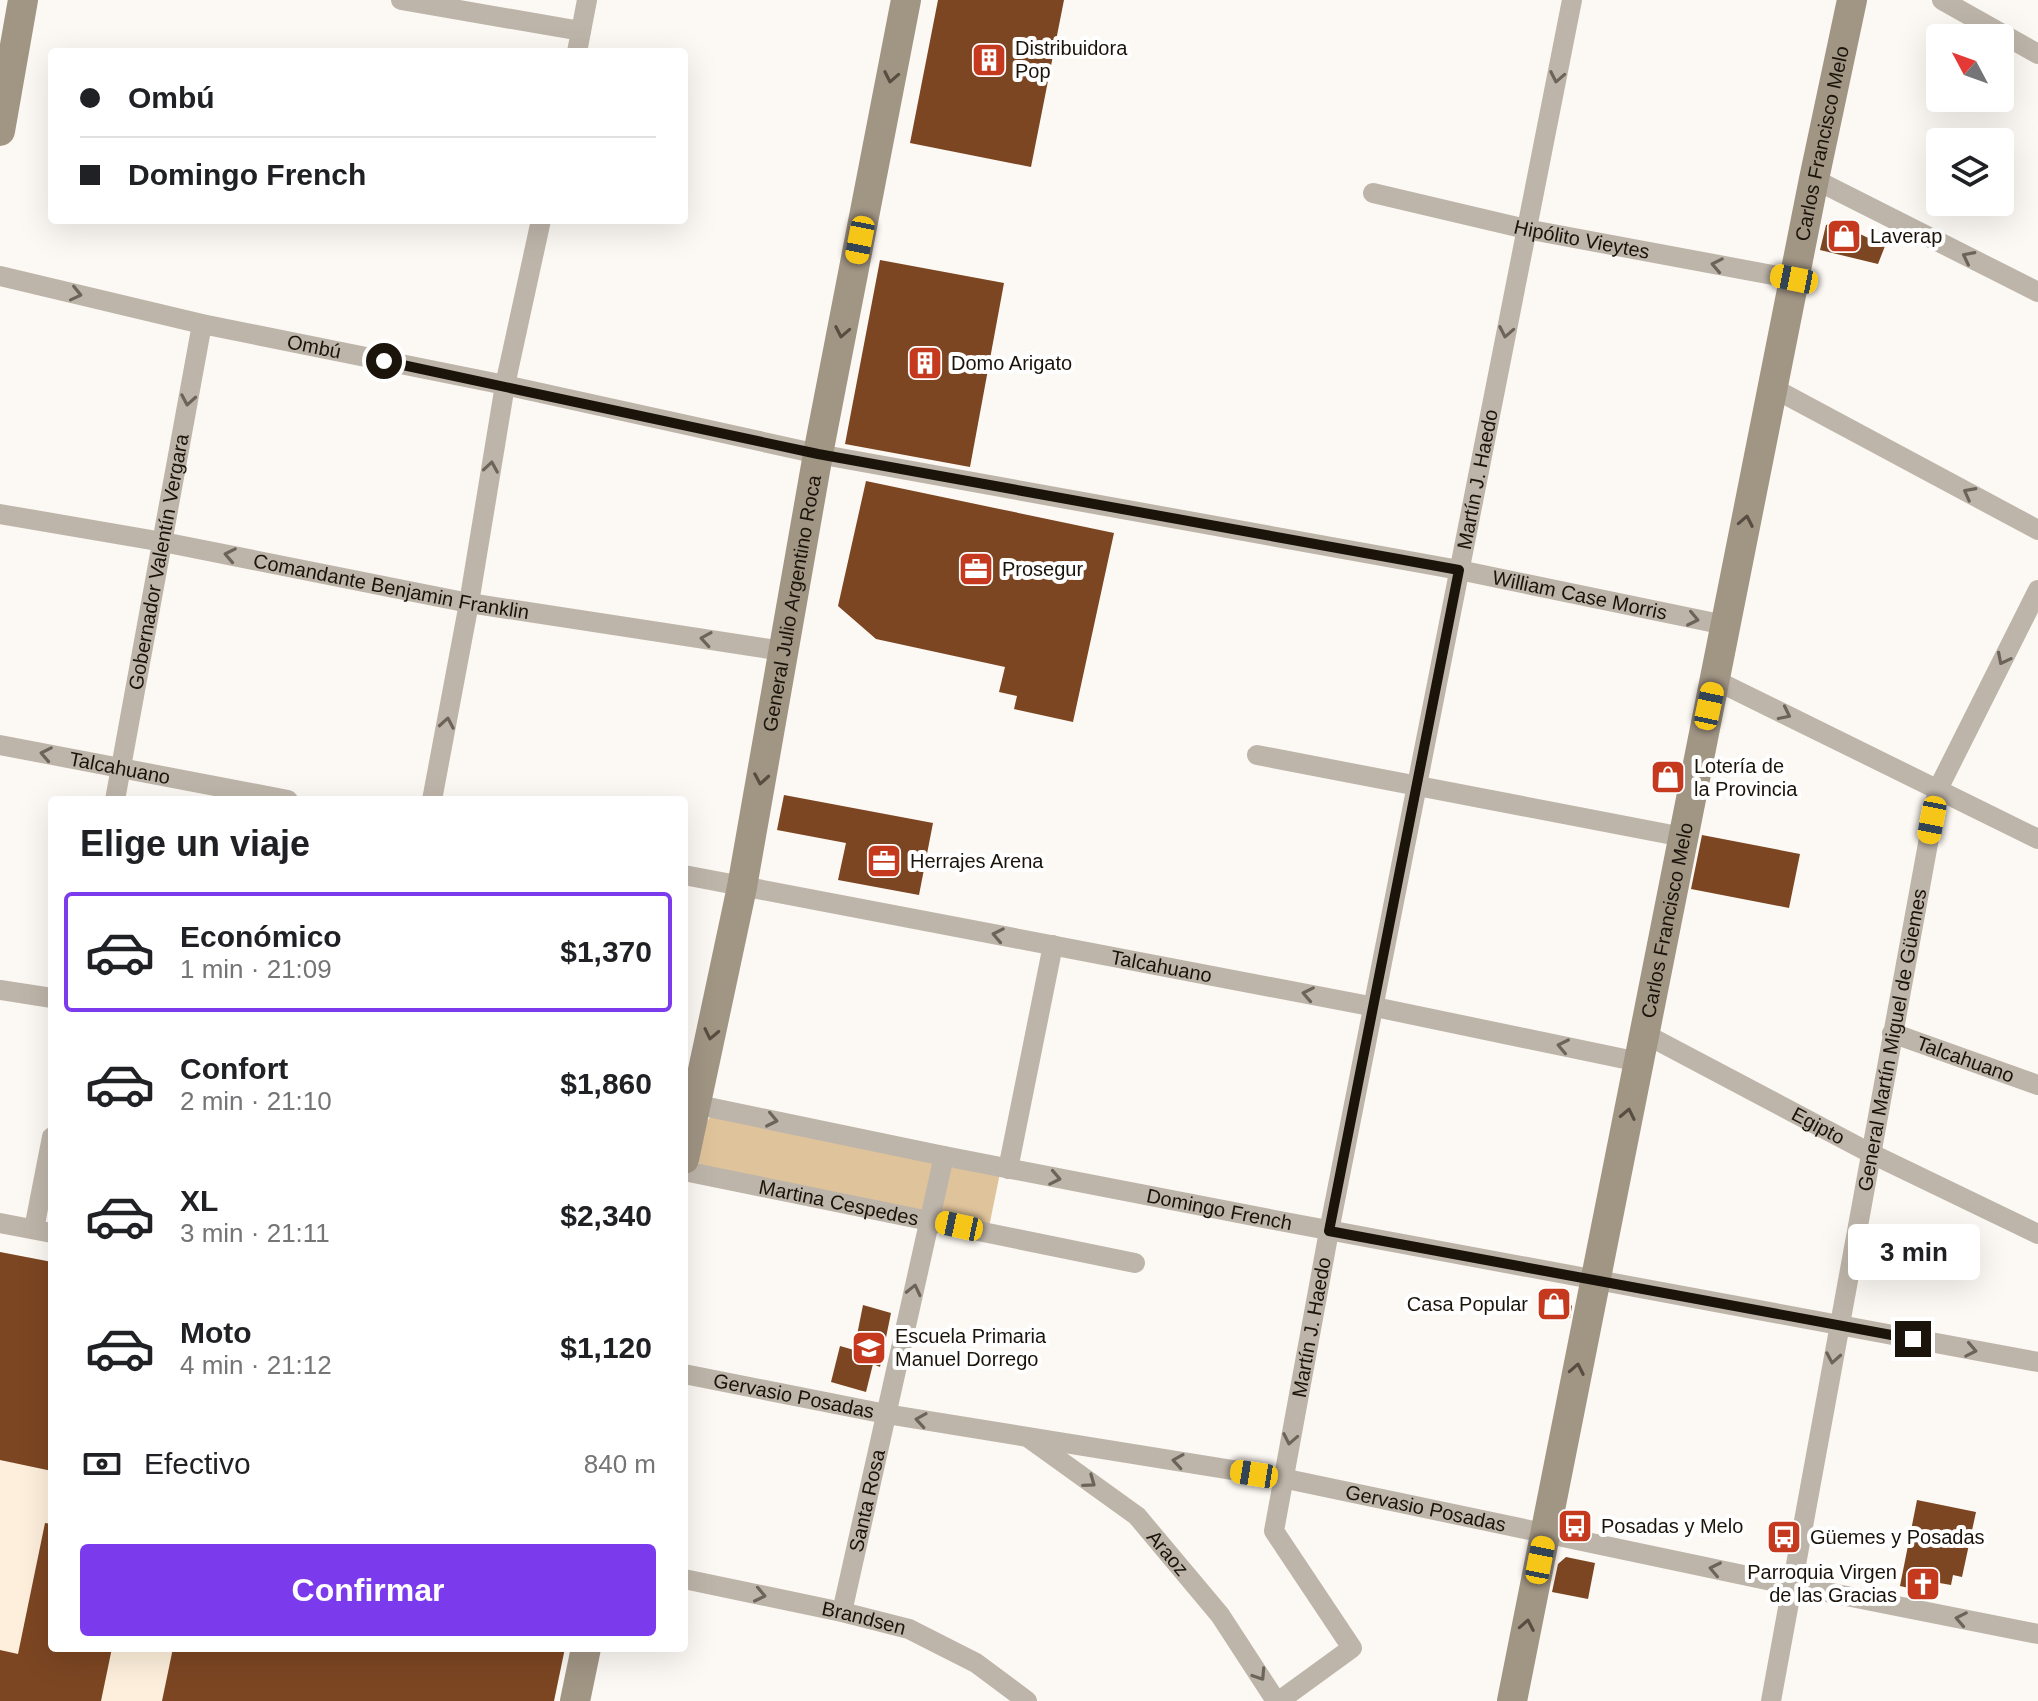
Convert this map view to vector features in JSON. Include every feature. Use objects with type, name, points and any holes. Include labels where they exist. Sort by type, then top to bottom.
[{"type":"street","points":[[0,131],[23,0]]},
{"type":"street","points":[[401,0],[581,31]]},
{"type":"street","points":[[578,48],[587,0]]},
{"type":"street","name":"General Julio Argentino Roca","points":[[690,1103],[742,887],[818,454],[906,0]]},
{"type":"street","name":"Martín J. Haedo","points":[[1282,1478],[1572,0]]},
{"type":"street","name":"Carlos Francisco Melo","points":[[1512,1701],[1852,0]]},
{"type":"street","points":[[1942,0],[2038,54]]},
{"type":"street","points":[[1814,179],[2038,292]]},
{"type":"street","name":"Hipólito Vieytes","points":[[1373,193],[1526,229],[1794,279]]},
{"type":"street","points":[[433,796],[505,385],[540,224]]},
{"type":"street","name":"Ombú","points":[[0,276],[202,324],[505,385],[818,454]]},
{"type":"street","name":"Gobernador Valentín Vergara","points":[[116,796],[202,324]]},
{"type":"street","points":[[1773,388],[2038,530]]},
{"type":"street","name":"William Case Morris","points":[[818,454],[1459,570],[1725,625]]},
{"type":"street","name":"Comandante Benjamin Franklin","points":[[0,514],[163,542],[469,603],[783,651]]},
{"type":"street","name":"General Martín Miguel de Güemes","points":[[1771,1701],[1938,789],[2038,590]]},
{"type":"street","points":[[1715,680],[2038,839]]},
{"type":"street","name":"Talcahuano","points":[[0,745],[267,796]]},
{"type":"street","points":[[1257,755],[1683,837]]},
{"type":"street","name":"Talcahuano","points":[[688,876],[1375,1007],[1642,1048]]},
{"type":"street","points":[[1008,1169],[1053,945]]},
{"type":"street","points":[[0,990],[48,997]]},
{"type":"street","name":"Talcahuano","points":[[1892,1033],[2038,1085]]},
{"type":"street","name":"Egipto","points":[[1642,1048],[2038,1234]]},
{"type":"street","name":"Domingo French","points":[[690,1103],[1329,1231],[2038,1362]]},
{"type":"street","name":"Santa Rosa","points":[[842,1612],[944,1156]]},
{"type":"street","name":"Martina Cespedes","points":[[688,1172],[1135,1263]]},
{"type":"street","points":[[0,1223],[43,1231],[48,1179]]},
{"type":"street","name":"Gervasio Posadas","points":[[688,1375],[886,1414],[1282,1478],[2038,1634]]},
{"type":"street","name":"Araoz","points":[[1026,1436],[1137,1516],[1220,1615],[1278,1701]]},
{"type":"street","points":[[1278,1701],[1352,1648],[1274,1531],[1282,1478]]},
{"type":"street","name":"Brandsen","points":[[688,1580],[909,1629],[976,1663],[1027,1701]]},
{"type":"street","points":[[575,1701],[585,1652]]},
{"type":"shaded area","points":[[711,1116],[932,1160],[936,1166],[926,1210],[919,1213],[700,1170],[698,1161],[707,1121]]},
{"type":"shaded area","points":[[946,1167],[1000,1173],[989,1227],[937,1213]]},
{"type":"shaded area","points":[[0,1252],[48,1261],[48,1652],[564,1652],[554,1701],[0,1701]]},
{"type":"building","name":"Distribuidora Pop","points":[[938,0],[1064,0],[1031,167],[910,143]]},
{"type":"building","name":"Laverap","points":[[1835,222],[1885,246],[1878,264],[1820,250],[1826,225]]},
{"type":"building","name":"Domo Arigato","points":[[880,260],[1004,283],[970,467],[845,444]]},
{"type":"building","name":"Prosegur","points":[[866,481],[1114,533],[1073,722],[1014,709],[1017,696],[999,692],[1005,667],[876,639],[838,606]]},
{"type":"building","name":"Herrajes Arena","points":[[784,795],[933,823],[919,895],[838,880],[846,843],[777,830]]},
{"type":"building","points":[[1702,835],[1800,854],[1789,908],[1691,889]]},
{"type":"building","points":[[0,1252],[48,1261],[48,1470],[0,1460]]},
{"type":"building","name":"Casa Popular","points":[[1540,1295],[1566,1300],[1572,1306],[1570,1318],[1537,1311]]},
{"type":"building","name":"Escuela Primaria Manuel Dorrego","points":[[863,1305],[891,1313],[880,1367],[873,1364],[866,1392],[831,1382],[840,1346],[854,1350]]},
{"type":"building","points":[[1917,1500],[1976,1512],[1962,1577],[1953,1575],[1951,1585],[1934,1582],[1932,1590],[1923,1588],[1922,1591],[1900,1586]]},
{"type":"building","points":[[45,1523],[48,1523],[48,1652],[111,1652],[101,1701],[0,1701],[0,1650],[18,1654]]},
{"type":"building","points":[[1566,1557],[1595,1563],[1588,1599],[1552,1592],[1558,1564]]},
{"type":"building","points":[[172,1652],[564,1652],[554,1701],[162,1701]]},
{"type":"place","name":"Distribuidora Pop","points":[[989,60]]},
{"type":"place","name":"Laverap","points":[[1844,236]]},
{"type":"place","name":"Domo Arigato","points":[[925,363]]},
{"type":"place","name":"Prosegur","points":[[976,569]]},
{"type":"place","name":"Lotería de la Provincia","points":[[1668,777]]},
{"type":"place","name":"Herrajes Arena","points":[[884,861]]},
{"type":"place","name":"Casa Popular","points":[[1554,1304]]},
{"type":"place","name":"Escuela Primaria Manuel Dorrego","points":[[869,1348]]},
{"type":"place","name":"Posadas y Melo","points":[[1575,1526]]},
{"type":"place","name":"Güemes y Posadas","points":[[1784,1537]]},
{"type":"place","name":"Parroquia Virgen de las Gracias","points":[[1923,1584]]},
{"type":"route","points":[[384,361],[818,454],[1459,570],[1329,1231],[1913,1339]]}]
